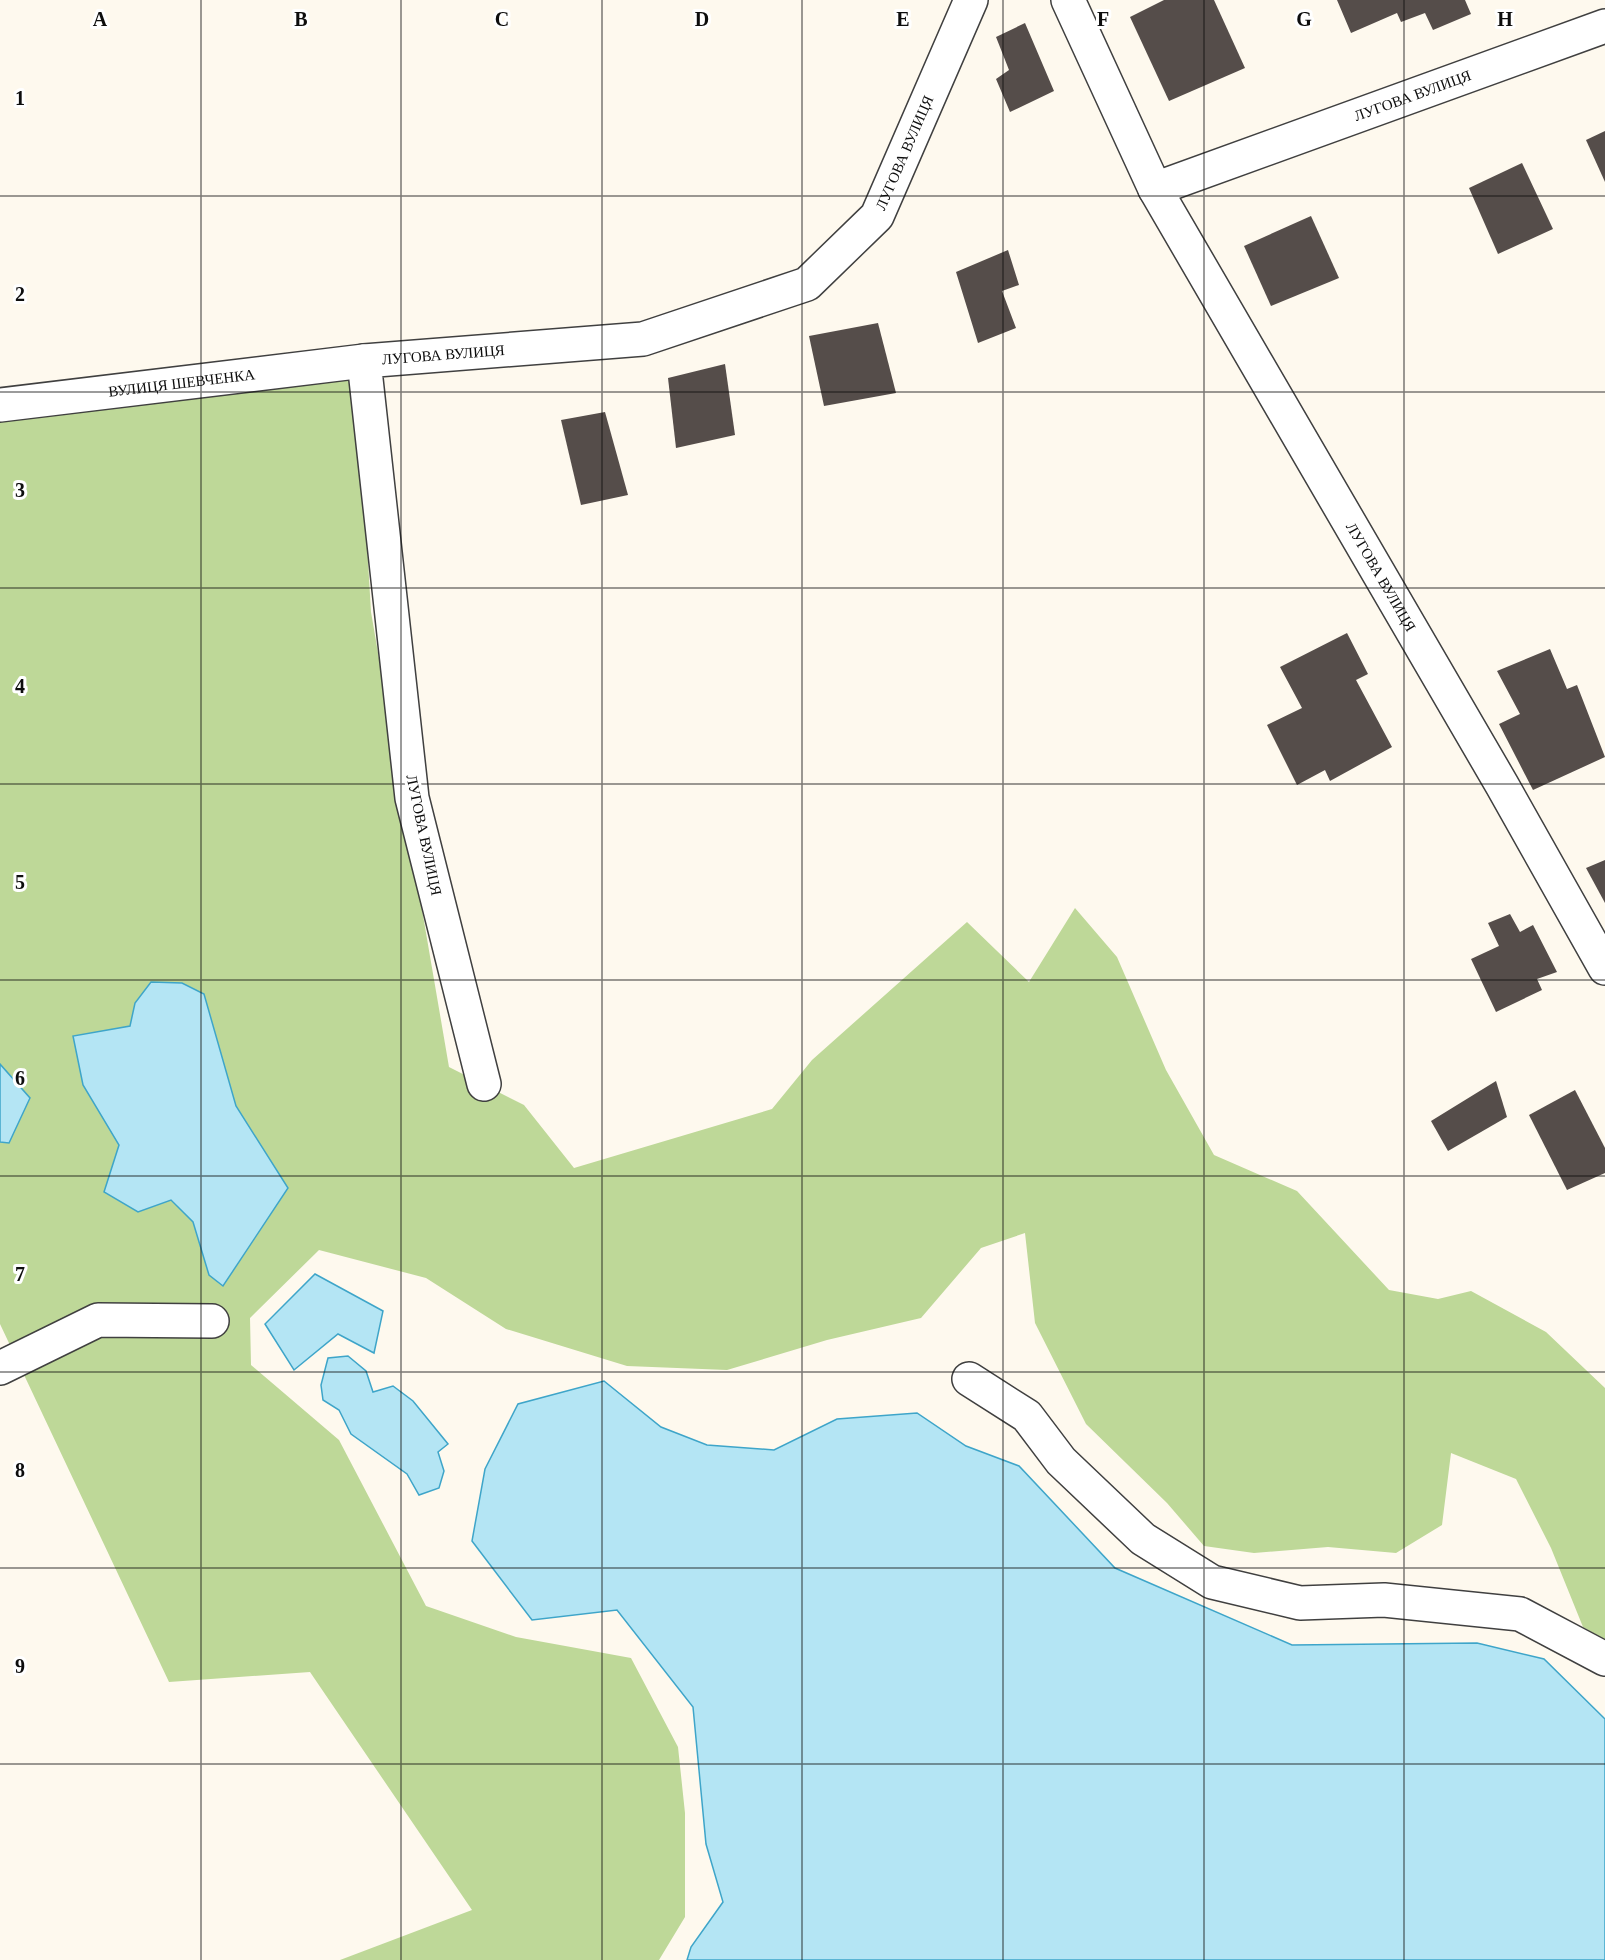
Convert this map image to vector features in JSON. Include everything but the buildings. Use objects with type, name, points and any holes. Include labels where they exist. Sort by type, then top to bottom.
[{"type":"street","name":"ЛУГОВА ВУЛИЦЯ","points":[[484,1084],[412,798],[364,361],[643,339],[807,284],[877,216],[971,0]]},
{"type":"street","name":"ЛУГОВА ВУЛИЦЯ","points":[[1068,0],[1155,189],[1502,785],[1605,968]]},
{"type":"street","name":"ЛУГОВА ВУЛИЦЯ","points":[[1155,189],[1605,26]]},
{"type":"street","name":"ВУЛИЦЯ ШЕВЧЕНКА","points":[[0,405],[364,361]]},
{"type":"street","points":[[0,1368],[98,1320],[212,1322]]},
{"type":"street","points":[[969,1379],[1027,1416],[1061,1461],[1143,1539],[1212,1582],[1300,1603],[1384,1600],[1520,1614],[1605,1659]]},
{"type":"green space","points":[[357,374],[371,612],[449,1067],[524,1105],[574,1168],[772,1109],[812,1060],[967,922],[1029,982],[1075,908],[1117,957],[1166,1070],[1214,1155],[1297,1191],[1389,1290],[1438,1299],[1471,1291],[1546,1332],[1605,1388],[1605,1640],[1583,1627],[1551,1548],[1516,1479],[1451,1453],[1442,1525],[1396,1553],[1328,1547],[1254,1553],[1204,1546],[1167,1503],[1086,1424],[1035,1323],[1025,1233],[981,1248],[921,1318],[827,1340],[727,1370],[627,1366],[506,1329],[426,1278],[319,1250],[250,1318],[251,1365],[339,1440],[426,1606],[516,1637],[631,1658],[678,1747],[685,1813],[685,1917],[659,1960],[340,1960],[472,1910],[310,1672],[169,1682],[0,1324],[0,413]]},
{"type":"water","points":[[151,982],[182,983],[204,994],[236,1106],[288,1188],[223,1286],[209,1275],[193,1222],[171,1200],[138,1212],[104,1192],[119,1145],[83,1085],[73,1036],[130,1026],[135,1003]]},
{"type":"water","points":[[0,1064],[30,1098],[9,1143],[0,1142]]},
{"type":"water","points":[[315,1274],[383,1311],[374,1353],[338,1334],[294,1370],[265,1324]]},
{"type":"water","points":[[348,1356],[366,1371],[373,1392],[393,1386],[413,1401],[448,1444],[438,1452],[444,1471],[439,1488],[419,1495],[407,1474],[351,1434],[339,1410],[323,1400],[321,1385],[328,1358]]},
{"type":"water","points":[[604,1381],[661,1427],[707,1445],[774,1450],[837,1419],[917,1413],[966,1446],[1019,1466],[1115,1568],[1292,1645],[1477,1643],[1544,1659],[1605,1719],[1605,1960],[687,1960],[691,1947],[723,1902],[706,1844],[693,1707],[617,1610],[532,1620],[472,1541],[485,1469],[518,1404]]}]
